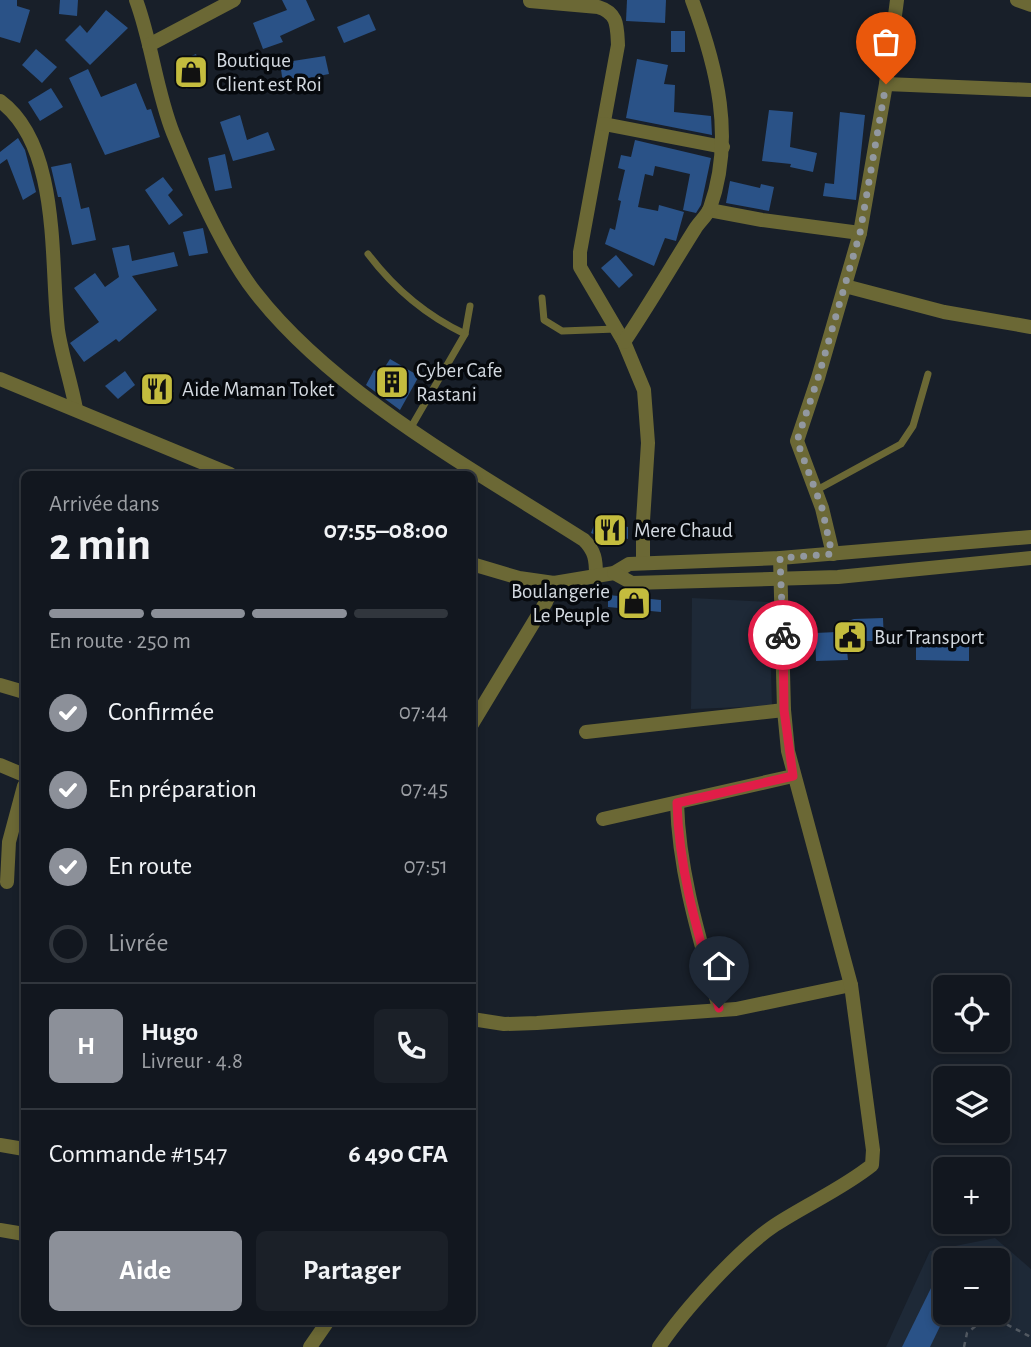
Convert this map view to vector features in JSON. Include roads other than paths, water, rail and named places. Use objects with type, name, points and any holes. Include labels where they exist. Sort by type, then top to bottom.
[{"type":"street","points":[[136,0],[172,130],[212,220],[255,292],[314,357],[410,429],[476,471]]},
{"type":"street","points":[[149,45],[234,0]]},
{"type":"street","points":[[624,342],[709,210],[723,147],[721,99],[692,0]]},
{"type":"street","points":[[832,554],[816,491],[797,441],[860,233],[886,84],[897,0]]},
{"type":"street","points":[[1017,0],[1031,5]]},
{"type":"street","points":[[530,1],[598,7],[608,10],[615,18],[618,45],[580,252],[580,267],[617,328],[643,390],[648,443],[643,563]]},
{"type":"street","points":[[886,84],[1031,90]]},
{"type":"street","points":[[0,101],[12,110],[29,133],[51,209],[59,332],[76,409]]},
{"type":"street","points":[[604,124],[723,147]]},
{"type":"street","points":[[709,210],[860,233]]},
{"type":"street","points":[[845,286],[944,312],[1031,327]]},
{"type":"street","points":[[0,379],[223,471]]},
{"type":"street","points":[[476,471],[584,540],[592,548],[596,560],[596,575]]},
{"type":"street","points":[[476,566],[554,583],[614,573],[629,564],[780,558],[1031,537]]},
{"type":"street","points":[[659,1347],[738,1255],[772,1227],[847,1183],[872,1165],[873,1150],[851,985],[793,776],[784,710],[780,558]]},
{"type":"street","points":[[614,573],[632,583],[838,578],[1031,558]]},
{"type":"street","points":[[476,717],[546,602],[554,583]]},
{"type":"street","points":[[0,685],[21,691]]},
{"type":"street","points":[[586,732],[784,710]]},
{"type":"street","points":[[0,765],[21,774]]},
{"type":"street","points":[[603,819],[793,776]]},
{"type":"street","points":[[7,882],[4,845],[21,795]]},
{"type":"street","points":[[677,803],[679,852],[690,905],[719,1008]]},
{"type":"street","points":[[476,1020],[504,1024],[537,1023],[749,1007],[851,985]]},
{"type":"street","points":[[0,1145],[21,1148]]},
{"type":"street","points":[[0,1230],[21,1234]]},
{"type":"street","points":[[310,1347],[325,1325]]},
{"type":"lane","points":[[368,254],[396,286],[447,325],[465,334]]},
{"type":"lane","points":[[542,298],[544,320],[558,330],[617,328]]},
{"type":"lane","points":[[410,429],[465,334],[470,306]]},
{"type":"lane","points":[[816,491],[901,444],[913,426],[928,374]]},
{"type":"place","name":"Boutique Client est Roi","points":[[191,72]]},
{"type":"place","name":"Cyber Cafe Rastani","points":[[392,382]]},
{"type":"place","name":"Aide Maman Toket","points":[[157,389]]},
{"type":"place","name":"Mere Chaud","points":[[610,530]]},
{"type":"place","name":"Boulangerie Le Peuple","points":[[634,603]]},
{"type":"place","name":"Bur Transport","points":[[850,637]]}]
